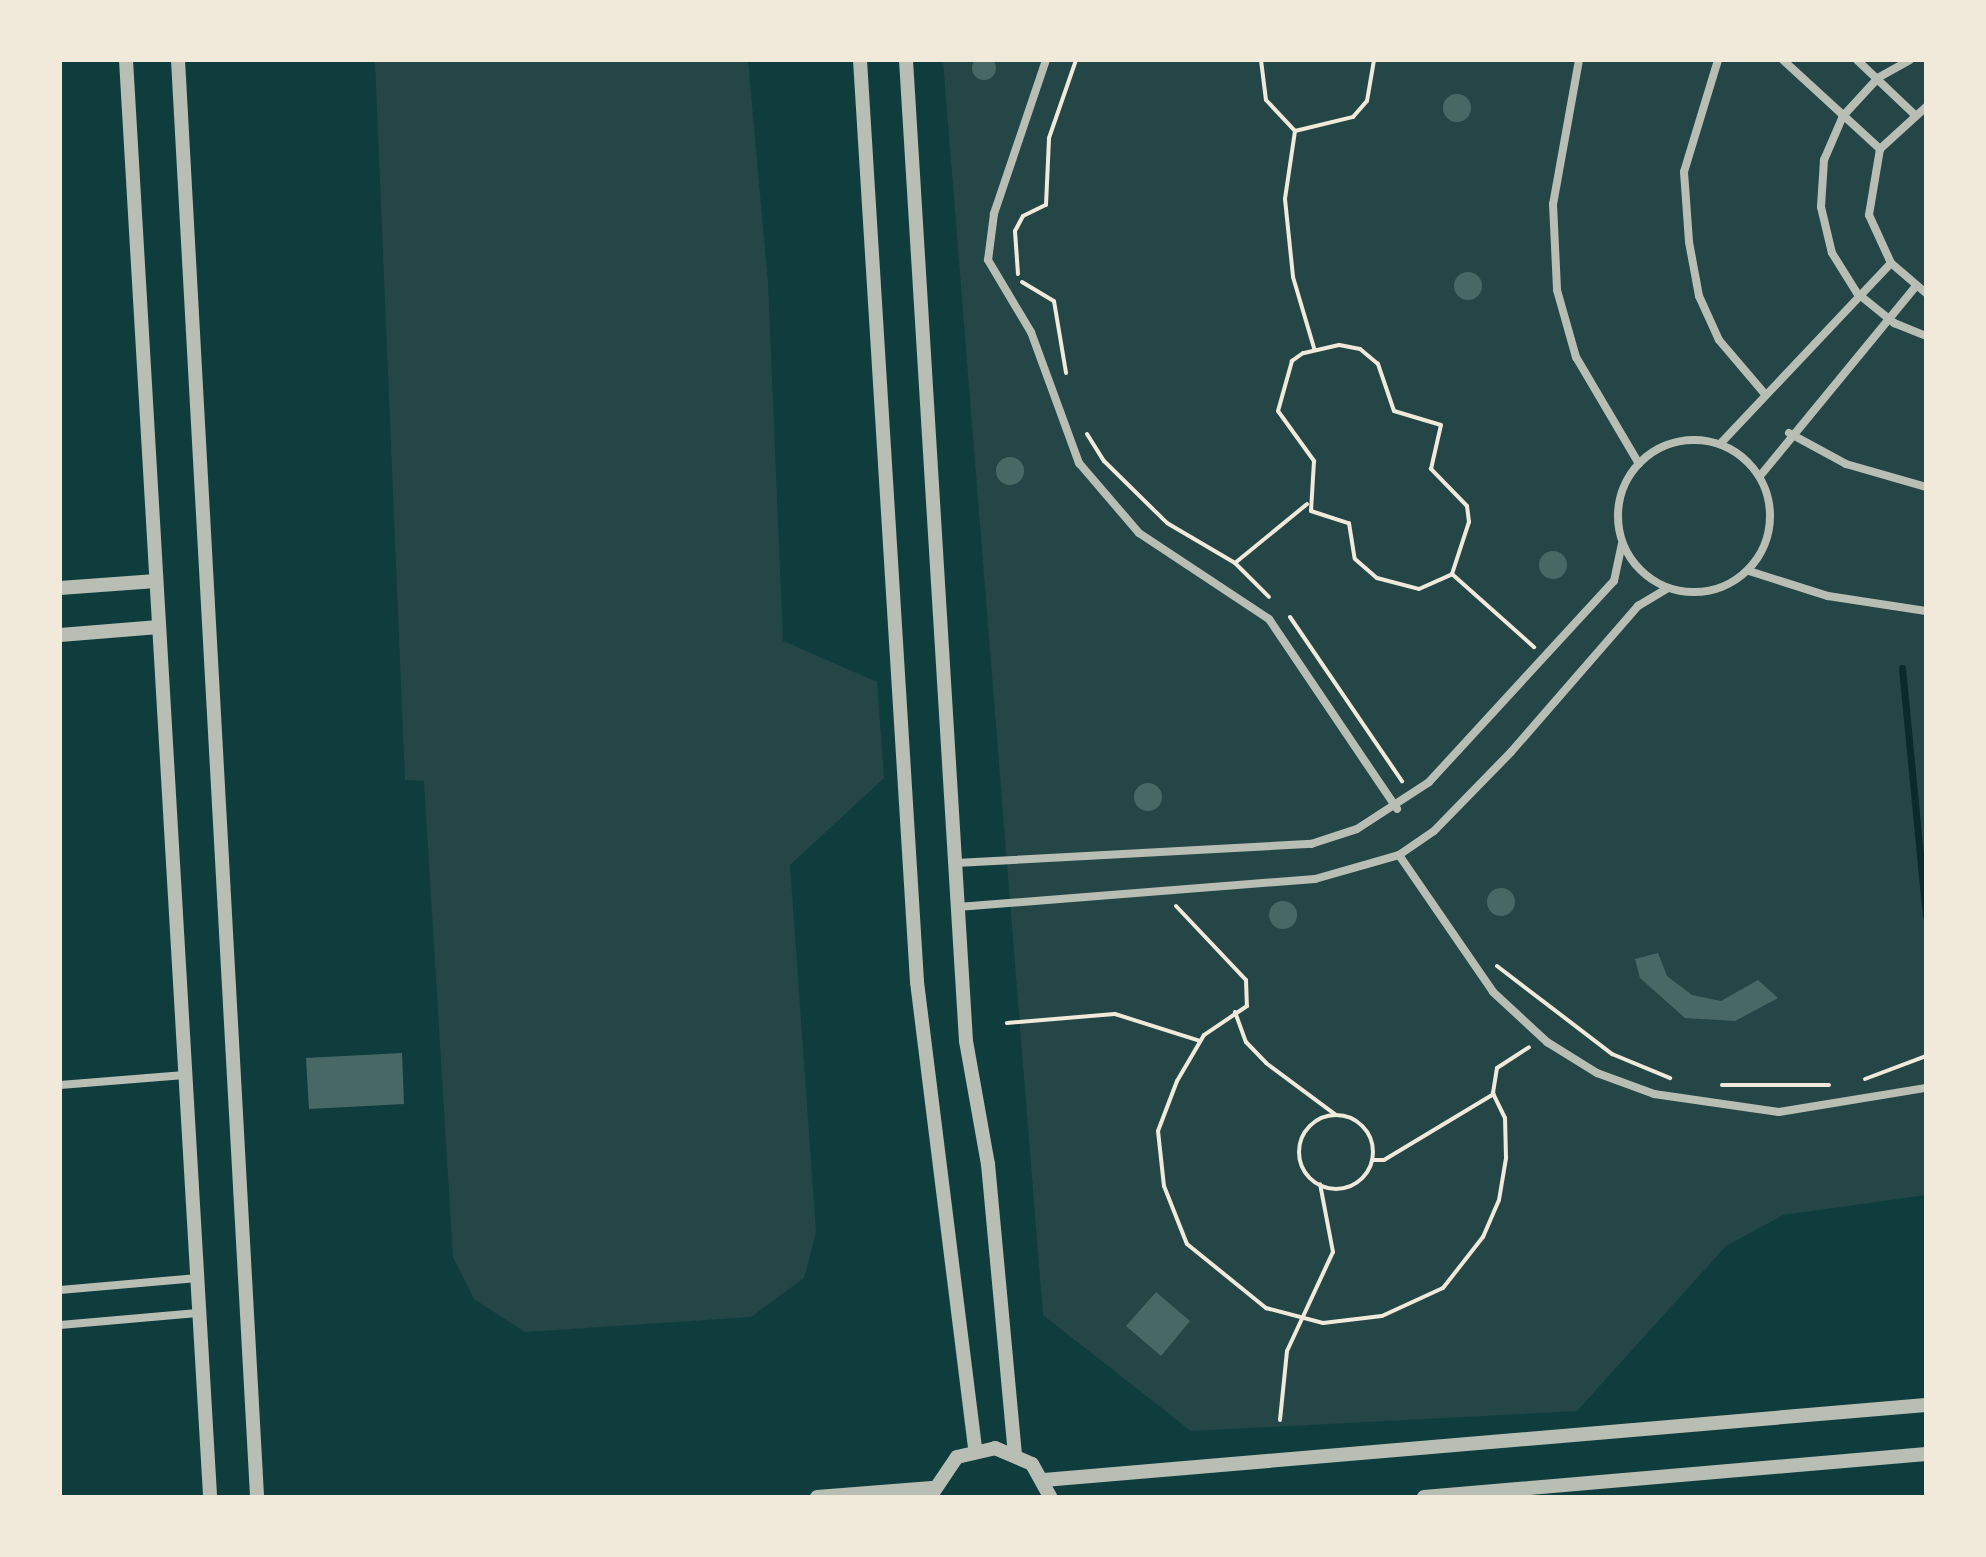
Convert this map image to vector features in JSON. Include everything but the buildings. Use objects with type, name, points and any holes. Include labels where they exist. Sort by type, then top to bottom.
[{"type":"street","points":[[126,60],[210,1497]]},
{"type":"street","points":[[178,60],[257,1497]]},
{"type":"street","points":[[860,60],[917,982],[975,1449]]},
{"type":"street","points":[[906,60],[966,1041],[988,1164],[1015,1453]]},
{"type":"street","points":[[1046,60],[994,214],[988,260],[1031,332],[1079,463],[1139,533],[1269,619],[1397,809]]},
{"type":"street","points":[[1579,60],[1553,204],[1557,290],[1576,357],[1639,464]]},
{"type":"street","points":[[1718,60],[1684,172],[1689,242],[1699,296],[1719,340],[1765,394]]},
{"type":"street","points":[[1783,60],[1880,149]]},
{"type":"street","points":[[1857,60],[1914,114]]},
{"type":"street","points":[[1910,60],[1878,78],[1843,116],[1824,160],[1821,207],[1832,253],[1857,293],[1887,318],[1926,336]]},
{"type":"street","points":[[1926,107],[1914,114],[1880,149],[1869,215],[1891,263],[1926,293]]},
{"type":"street","points":[[1720,444],[1857,293],[1891,263]]},
{"type":"street","points":[[1760,476],[1789,433],[1916,286]]},
{"type":"street","points":[[1789,433],[1846,464],[1926,487]]},
{"type":"street","points":[[956,863],[1311,844],[1397,809],[1614,581],[1622,544],[1620,495],[1639,464],[1670,443],[1720,444],[1760,476],[1771,525],[1749,571],[1703,593],[1668,588],[1635,566],[1622,544]]},
{"type":"street","points":[[1749,571],[1828,596],[1926,611]]},
{"type":"street","points":[[60,588],[156,581]]},
{"type":"street","points":[[958,907],[1165,894],[1315,879],[1399,855],[1434,831],[1511,752],[1638,606],[1668,588]]},
{"type":"street","points":[[60,635],[159,627]]},
{"type":"street","points":[[1399,855],[1493,992],[1547,1042],[1597,1073],[1718,1108],[1839,1106],[1926,1088]]},
{"type":"street","points":[[60,1085],[185,1075]]},
{"type":"street","points":[[60,1290],[197,1278]]},
{"type":"street","points":[[60,1325],[197,1313]]},
{"type":"street","points":[[1044,1480],[1926,1405]]},
{"type":"street","points":[[817,1497],[931,1492],[942,1470],[975,1449],[1015,1453],[1044,1480],[1050,1497]]},
{"type":"street","points":[[1424,1497],[1926,1454]]},
{"type":"path","points":[[1070,385],[1054,301],[1023,284],[1012,249],[1023,216],[1046,205],[1049,138],[1076,60]]},
{"type":"path","points":[[1261,60],[1266,100],[1295,131],[1322,130],[1353,117],[1367,101],[1374,60]]},
{"type":"path","points":[[1295,131],[1285,199],[1293,277],[1314,348]]},
{"type":"path","points":[[1235,563],[1307,504],[1314,461],[1278,411],[1292,361],[1314,348],[1339,345],[1371,355],[1394,411],[1441,425],[1431,469],[1467,506],[1469,522],[1452,574],[1419,589],[1388,584],[1355,559],[1349,523],[1307,504]]},
{"type":"path","points":[[1084,428],[1104,461],[1167,523],[1235,563],[1301,627],[1412,796]]},
{"type":"path","points":[[1452,574],[1544,657]]},
{"type":"path","points":[[1165,894],[1246,980],[1247,1006],[1200,1041],[1158,1131],[1164,1186],[1187,1244],[1228,1284],[1266,1308],[1306,1318],[1382,1316],[1443,1288],[1483,1237],[1499,1200],[1505,1118],[1494,1094],[1497,1068],[1547,1042]]},
{"type":"path","points":[[1487,954],[1612,1054],[1678,1081]]},
{"type":"path","points":[[1235,1012],[1246,1042],[1266,1063],[1336,1115],[1361,1125],[1372,1160]]},
{"type":"path","points":[[1007,1023],[1115,1014],[1200,1041]]},
{"type":"path","points":[[1860,1080],[1926,1056]]},
{"type":"path","points":[[1707,1084],[1833,1085]]},
{"type":"path","points":[[1320,1184],[1350,1186],[1372,1160],[1384,1160],[1494,1094]]},
{"type":"path","points":[[1280,1420],[1287,1351],[1306,1318],[1333,1252],[1320,1184],[1301,1165],[1300,1142],[1314,1121],[1336,1115]]},
{"type":"shaded area","points":[[375,60],[748,60],[768,283],[783,641],[877,682],[884,778],[790,865],[816,1232],[804,1278],[751,1317],[525,1332],[474,1299],[453,1257],[424,781],[405,780]]},
{"type":"shaded area","points":[[943,60],[1926,60],[1926,1195],[1783,1215],[1726,1246],[1577,1411],[1191,1431],[1043,1315]]},
{"type":"waterway","points":[[1902,668],[1926,915]]}]
